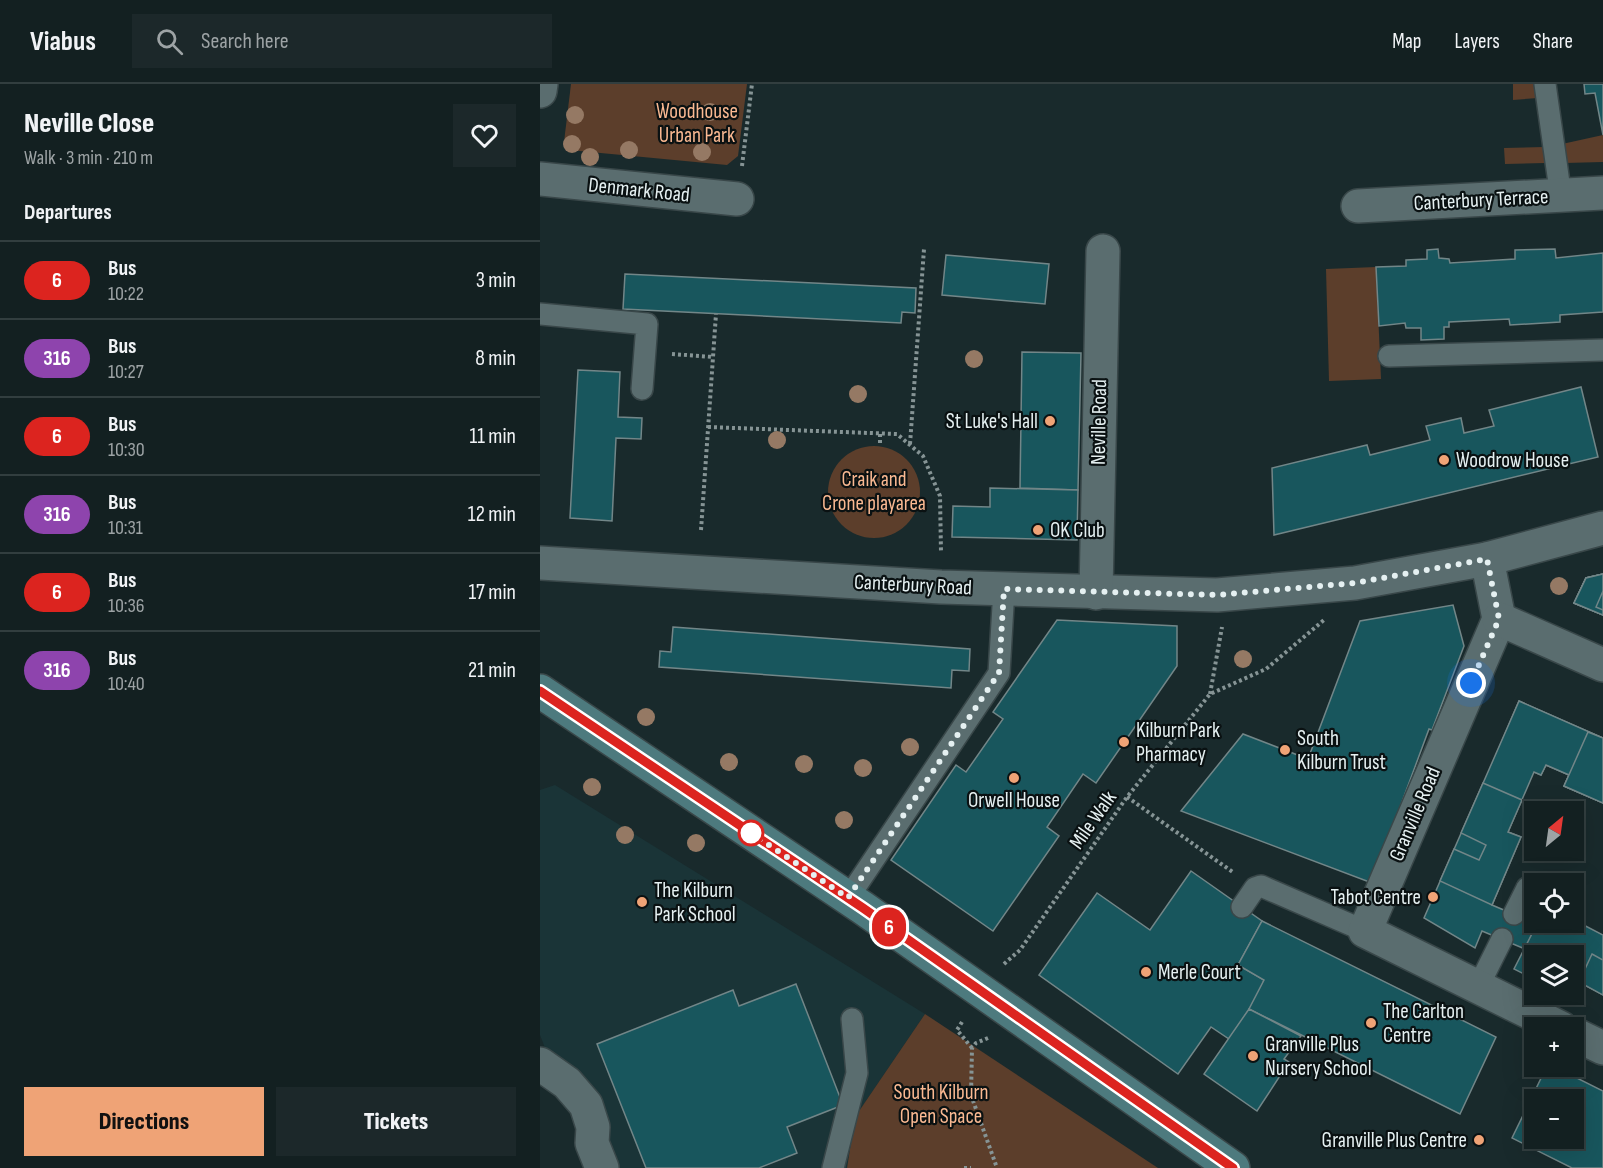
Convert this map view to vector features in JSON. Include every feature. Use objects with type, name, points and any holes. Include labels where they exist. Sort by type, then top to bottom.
[{"type":"main road","points":[[540,691],[848,898],[1233,1168]]},
{"type":"street","points":[[540,91],[541,84]]},
{"type":"street","name":"Denmark Road","points":[[540,179],[737,199]]},
{"type":"street","name":"Canterbury Terrace","points":[[1358,206],[1562,197],[1603,193]]},
{"type":"street","name":"Neville Road","points":[[1096,593],[1103,251]]},
{"type":"street","name":"Canterbury Road","points":[[540,563],[941,587],[1217,595],[1355,583],[1487,559],[1603,528]]},
{"type":"street","points":[[1487,559],[1499,619],[1603,665]]},
{"type":"street","name":"Granville Road","points":[[1365,931],[1499,619]]},
{"type":"street","points":[[1365,931],[1539,1017]]},
{"type":"street","points":[[1584,1039],[1603,1048]]},
{"type":"street","points":[[540,1065],[567,1083],[586,1105],[593,1127],[592,1143],[602,1168]]},
{"type":"lane","points":[[1545,84],[1562,197]]},
{"type":"lane","points":[[540,314],[647,324],[642,389]]},
{"type":"lane","points":[[1389,356],[1603,350]]},
{"type":"lane","points":[[848,898],[999,673],[1004,589]]},
{"type":"lane","points":[[1242,907],[1255,888],[1261,886],[1365,931]]},
{"type":"lane","points":[[1514,914],[1524,894]]},
{"type":"lane","points":[[1478,987],[1502,939]]},
{"type":"lane","points":[[833,1168],[857,1073],[852,1018]]},
{"type":"path","points":[[737,199],[752,84]]},
{"type":"path","points":[[910,444],[924,249]]},
{"type":"path","points":[[701,530],[716,314]]},
{"type":"path","points":[[645,351],[713,357]]},
{"type":"path","points":[[708,427],[897,434],[923,456],[940,496],[941,587]]},
{"type":"path","points":[[879,434],[879,446]]},
{"type":"path","name":"Mile Walk","points":[[1004,964],[1020,950],[1127,797],[1210,694],[1266,669],[1318,626],[1355,583]]},
{"type":"path","name":"Mile Walk","points":[[1210,694],[1223,630],[1217,595]]},
{"type":"path","points":[[1127,797],[1255,888]]},
{"type":"path","points":[[962,1022],[957,1030],[972,1048]]},
{"type":"path","points":[[990,1037],[976,1043],[972,1048],[971,1095],[997,1168]]},
{"type":"path","points":[[964,1168],[971,1168]]},
{"type":"shaded area","name":"The Kilburn Park School","points":[[555,785],[925,1014],[855,1117],[847,1168],[592,1168],[540,1035],[540,790]]},
{"type":"green space","name":"Woodhouse Urban Park","points":[[571,84],[747,84],[738,156],[727,165],[569,150],[564,142]]},
{"type":"green space","points":[[1513,84],[1533,84],[1538,98],[1513,100]]},
{"type":"green space","points":[[1603,135],[1603,162],[1565,163],[1562,144]]},
{"type":"green space","points":[[1544,147],[1545,163],[1505,164],[1504,148]]},
{"type":"green space","points":[[1376,267],[1381,379],[1329,381],[1326,269]]},
{"type":"green space","name":"Craik and Crone playarea","points":[[874,446],[892,450],[906,460],[916,474],[920,492],[916,510],[906,524],[892,534],[874,538],[856,534],[842,524],[832,510],[828,492],[832,474],[842,460],[856,450]]},
{"type":"green space","name":"South Kilburn Open Space","points":[[925,1014],[1158,1168],[847,1168],[855,1117]]},
{"type":"building","points":[[1584,84],[1603,84],[1603,135],[1595,93],[1585,94]]},
{"type":"building","points":[[1438,249],[1439,258],[1449,259],[1450,263],[1515,259],[1515,250],[1555,249],[1556,258],[1603,253],[1603,312],[1560,315],[1560,322],[1510,325],[1509,319],[1449,322],[1449,327],[1444,327],[1444,339],[1421,340],[1421,328],[1406,328],[1405,323],[1379,326],[1376,267],[1406,266],[1406,260],[1427,259],[1427,250]]},
{"type":"building","points":[[946,255],[1049,264],[1045,304],[942,295]]},
{"type":"building","points":[[625,274],[916,288],[915,313],[902,312],[901,323],[623,309]]},
{"type":"building","name":"St Luke's Hall","points":[[1022,352],[1081,353],[1078,490],[1020,488]]},
{"type":"building","points":[[578,370],[620,372],[618,417],[642,418],[641,439],[616,438],[612,521],[570,518]]},
{"type":"building","name":"Woodrow House","points":[[1581,387],[1598,457],[1274,535],[1272,468],[1367,445],[1370,455],[1430,440],[1426,426],[1461,418],[1464,433],[1494,426],[1489,410]]},
{"type":"building","name":"OK Club","points":[[990,488],[1078,490],[1077,540],[952,537],[953,506],[990,507]]},
{"type":"building","points":[[1603,574],[1603,615],[1574,603],[1586,578]]},
{"type":"building","points":[[1603,574],[1603,615],[1574,603],[1586,578]]},
{"type":"building","points":[[1603,574],[1603,615],[1574,603],[1586,578]]},
{"type":"building","points":[[1603,574],[1603,615],[1574,603],[1586,578]]},
{"type":"building","points":[[1603,591],[1603,610],[1596,607]]},
{"type":"building","points":[[1453,605],[1464,646],[1432,730],[1429,729],[1372,883],[1181,811],[1243,734],[1308,759],[1360,621]]},
{"type":"building","name":"Orwell House","points":[[1057,620],[1177,626],[1177,666],[1096,783],[1083,774],[1047,827],[1059,836],[993,931],[891,860],[956,765],[966,772],[1003,719],[993,712]]},
{"type":"building","points":[[673,627],[970,649],[969,671],[952,670],[951,688],[659,667],[660,651],[671,652]]},
{"type":"building","points":[[1519,701],[1603,738],[1603,803],[1564,786],[1569,775],[1546,765],[1541,775],[1496,755]]},
{"type":"building","points":[[1519,701],[1603,738],[1603,803],[1564,786],[1569,775],[1546,765],[1541,775],[1534,772],[1508,832],[1521,837],[1492,905],[1524,919],[1524,933],[1533,933],[1524,949],[1482,931],[1475,948],[1424,918]]},
{"type":"building","points":[[1588,732],[1603,738],[1603,803],[1564,786]]},
{"type":"building","points":[[1483,783],[1522,800],[1508,832],[1521,837],[1492,905],[1440,881],[1454,849],[1479,860],[1486,845],[1461,833]]},
{"type":"building","name":"Merle Court","points":[[1191,871],[1262,921],[1238,965],[1264,980],[1259,995],[1229,1039],[1211,1027],[1178,1074],[1039,975],[1097,893],[1150,930]]},
{"type":"building","name":"The Carlton Centre","points":[[1262,921],[1496,1037],[1460,1114],[1249,1009],[1264,980],[1238,965]]},
{"type":"building","points":[[1584,925],[1603,935],[1603,995],[1584,985],[1584,945],[1526,945],[1532,933],[1584,933]]},
{"type":"building","points":[[1524,949],[1524,974],[1514,969]]},
{"type":"building","points":[[1592,954],[1603,960],[1603,995],[1584,985],[1584,971]]},
{"type":"building","points":[[796,984],[843,1105],[787,1127],[797,1153],[759,1168],[646,1168],[597,1044],[733,990],[739,1006]]},
{"type":"building","points":[[1249,1009],[1301,1036],[1284,1059],[1289,1062],[1257,1111],[1204,1074]]},
{"type":"building","points":[[1542,1077],[1575,1077],[1603,1091],[1603,1168],[1572,1168],[1534,1149],[1584,1149],[1584,1089],[1536,1089]]},
{"type":"building","points":[[1524,1113],[1524,1144],[1512,1138]]},
{"type":"bus line","name":"6","points":[[540,691],[863,908],[1233,1168]]},
{"type":"place","name":"St Luke's Hall","points":[[1050,421]]},
{"type":"place","name":"Woodrow House","points":[[1444,460]]},
{"type":"place","name":"OK Club","points":[[1038,530]]},
{"type":"place","name":"Kilburn Park Pharmacy","points":[[1124,742]]},
{"type":"place","name":"South Kilburn Trust","points":[[1285,750]]},
{"type":"place","name":"Orwell House","points":[[1014,778]]},
{"type":"place","name":"Tabot Centre","points":[[1433,897]]},
{"type":"place","name":"The Kilburn Park School","points":[[642,902]]},
{"type":"place","name":"Merle Court","points":[[1146,972]]},
{"type":"place","name":"The Carlton Centre","points":[[1371,1023]]},
{"type":"place","name":"Granville Plus Nursery School","points":[[1253,1056]]},
{"type":"place","name":"Granville Plus Centre","points":[[1479,1140]]},
{"type":"route","points":[[751,833],[848,898],[999,673],[1004,589],[1217,595],[1355,583],[1487,559],[1499,619],[1471,683]]}]
